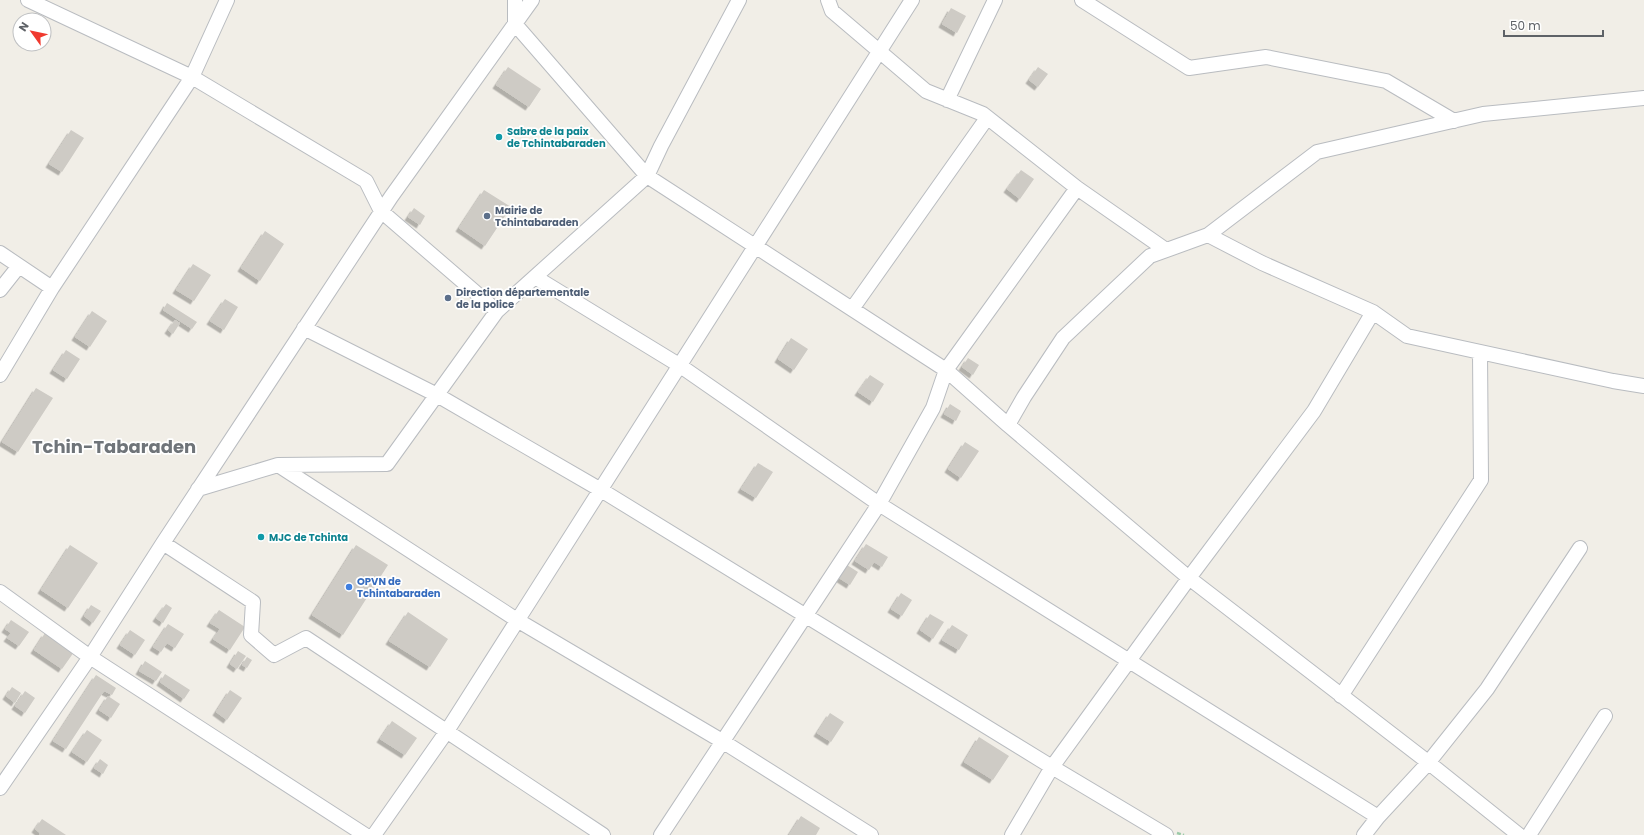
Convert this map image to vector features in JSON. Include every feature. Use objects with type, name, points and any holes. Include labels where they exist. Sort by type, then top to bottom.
[{"type":"street","points":[[28,0],[192,77],[366,181],[381,211],[498,311]]},
{"type":"street","points":[[0,375],[52,288],[192,77],[227,0]]},
{"type":"street","points":[[514,0],[515,24],[647,176],[946,370],[1008,425],[1189,578],[1428,763],[1518,835]]},
{"type":"street","points":[[0,788],[90,657],[198,489],[381,211],[532,0]]},
{"type":"street","points":[[198,489],[278,464],[387,464],[498,311],[647,176],[661,146],[739,0]]},
{"type":"street","points":[[828,0],[832,11],[926,91],[983,114],[1077,188],[1166,250]]},
{"type":"street","points":[[374,835],[446,731],[912,0]]},
{"type":"street","points":[[947,100],[995,0]]},
{"type":"street","points":[[1082,0],[1189,68],[1266,57],[1386,81],[1454,121]]},
{"type":"street","points":[[1008,425],[1024,397],[1063,338],[1150,256],[1208,235],[1317,152],[1483,114],[1644,98]]},
{"type":"street","points":[[852,309],[987,118]]},
{"type":"street","points":[[661,835],[879,504],[933,408],[946,370],[1077,188]]},
{"type":"street","points":[[1208,235],[1262,263],[1373,312],[1407,336],[1613,381],[1644,386]]},
{"type":"street","points":[[0,254],[52,288]]},
{"type":"street","points":[[0,290],[19,266]]},
{"type":"street","points":[[535,277],[679,366],[879,504],[1128,662],[1378,817]]},
{"type":"street","points":[[1012,835],[1052,767],[1189,578],[1314,411],[1373,312]]},
{"type":"street","points":[[304,328],[437,395],[601,490],[1052,767],[1166,835]]},
{"type":"street","points":[[1341,696],[1481,480],[1480,352]]},
{"type":"street","points":[[278,464],[517,620],[722,741],[871,835]]},
{"type":"street","points":[[163,543],[252,602],[251,635],[274,655],[306,638],[603,835]]},
{"type":"street","points":[[1364,835],[1378,817],[1428,763],[1487,689],[1580,548]]},
{"type":"street","points":[[0,592],[90,657],[365,835]]},
{"type":"street","points":[[1529,835],[1605,716]]},
{"type":"building","points":[[951,8],[966,16],[957,33],[942,24]]},
{"type":"building","points":[[508,67],[541,89],[529,107],[496,85]]},
{"type":"building","points":[[1038,67],[1048,74],[1038,87],[1029,80]]},
{"type":"building","points":[[71,130],[84,138],[62,172],[49,164]]},
{"type":"building","points":[[1021,170],[1034,179],[1020,199],[1007,189]]},
{"type":"building","points":[[484,190],[511,207],[485,246],[459,228]]},
{"type":"building","points":[[414,208],[425,216],[420,225],[408,217]]},
{"type":"building","points":[[265,231],[284,244],[260,281],[241,268]]},
{"type":"building","points":[[193,264],[211,275],[194,301],[176,290]]},
{"type":"building","points":[[225,299],[238,307],[224,330],[210,321]]},
{"type":"building","points":[[167,303],[197,322],[192,329],[163,310]]},
{"type":"building","points":[[92,311],[107,321],[90,347],[75,337]]},
{"type":"building","points":[[175,320],[180,323],[173,334],[168,330]]},
{"type":"building","points":[[791,338],[808,349],[794,370],[778,359]]},
{"type":"building","points":[[66,350],[80,359],[67,379],[53,370]]},
{"type":"building","points":[[968,358],[979,365],[973,375],[962,367]]},
{"type":"building","points":[[870,375],[884,384],[873,402],[858,392]]},
{"type":"building","points":[[36,388],[53,398],[18,452],[2,442]]},
{"type":"building","points":[[950,404],[961,411],[956,421],[944,414]]},
{"type":"building","points":[[965,442],[979,451],[961,478],[948,469]]},
{"type":"building","points":[[758,463],[773,472],[756,498],[741,489]]},
{"type":"building","points":[[866,544],[888,557],[882,567],[874,562],[869,570],[855,561]]},
{"type":"building","points":[[70,545],[98,563],[68,608],[41,590]]},
{"type":"building","points":[[356,545],[388,565],[343,635],[312,615]]},
{"type":"building","points":[[847,565],[858,572],[850,585],[839,578]]},
{"type":"building","points":[[901,593],[912,600],[902,616],[891,609]]},
{"type":"building","points":[[166,604],[172,608],[163,623],[156,618]]},
{"type":"building","points":[[91,605],[101,611],[93,623],[84,616]]},
{"type":"building","points":[[219,610],[245,627],[230,650],[213,639],[220,629],[210,623]]},
{"type":"building","points":[[408,612],[448,639],[430,667],[389,641]]},
{"type":"building","points":[[930,614],[944,622],[933,639],[920,630]]},
{"type":"building","points":[[11,620],[29,632],[19,646],[7,638],[11,633],[5,629]]},
{"type":"building","points":[[168,624],[184,634],[175,648],[167,643],[161,652],[153,647]]},
{"type":"building","points":[[952,625],[968,635],[959,650],[942,640]]},
{"type":"building","points":[[130,630],[145,640],[135,655],[120,645]]},
{"type":"building","points":[[45,633],[74,652],[62,669],[34,650]]},
{"type":"building","points":[[238,651],[246,656],[237,669],[230,664]]},
{"type":"building","points":[[247,657],[252,660],[247,668],[242,665]]},
{"type":"building","points":[[145,661],[162,672],[156,681],[139,671]]},
{"type":"building","points":[[165,674],[190,690],[184,699],[160,682]]},
{"type":"building","points":[[96,675],[116,688],[112,695],[104,691],[66,749],[53,741]]},
{"type":"building","points":[[12,687],[21,693],[15,703],[6,696]]},
{"type":"building","points":[[230,690],[242,698],[227,720],[216,712]]},
{"type":"building","points":[[25,691],[35,698],[25,713],[15,706]]},
{"type":"building","points":[[108,696],[120,704],[111,718],[99,710]]},
{"type":"building","points":[[830,713],[844,722],[831,742],[817,733]]},
{"type":"building","points":[[392,721],[417,738],[405,755],[380,739]]},
{"type":"building","points":[[87,730],[102,740],[87,762],[72,752]]},
{"type":"building","points":[[979,737],[1009,756],[993,780],[964,762]]},
{"type":"building","points":[[100,759],[108,765],[103,774],[94,768]]},
{"type":"building","points":[[801,816],[820,828],[816,835],[789,835]]},
{"type":"building","points":[[42,819],[66,835],[39,835],[40,833],[35,829]]},
{"type":"place","name":"Sabre de la paix de Tchintabaraden","points":[[499,137]]},
{"type":"place","name":"Mairie de Tchintabaraden","points":[[487,216]]},
{"type":"place","name":"Direction départementale de la police","points":[[448,298]]},
{"type":"place","name":"MJC de Tchinta","points":[[261,537]]},
{"type":"place","name":"OPVN de Tchintabaraden","points":[[349,587]]},
{"type":"district","name":"Tchin-Tabaraden","points":[[114,447]]}]
